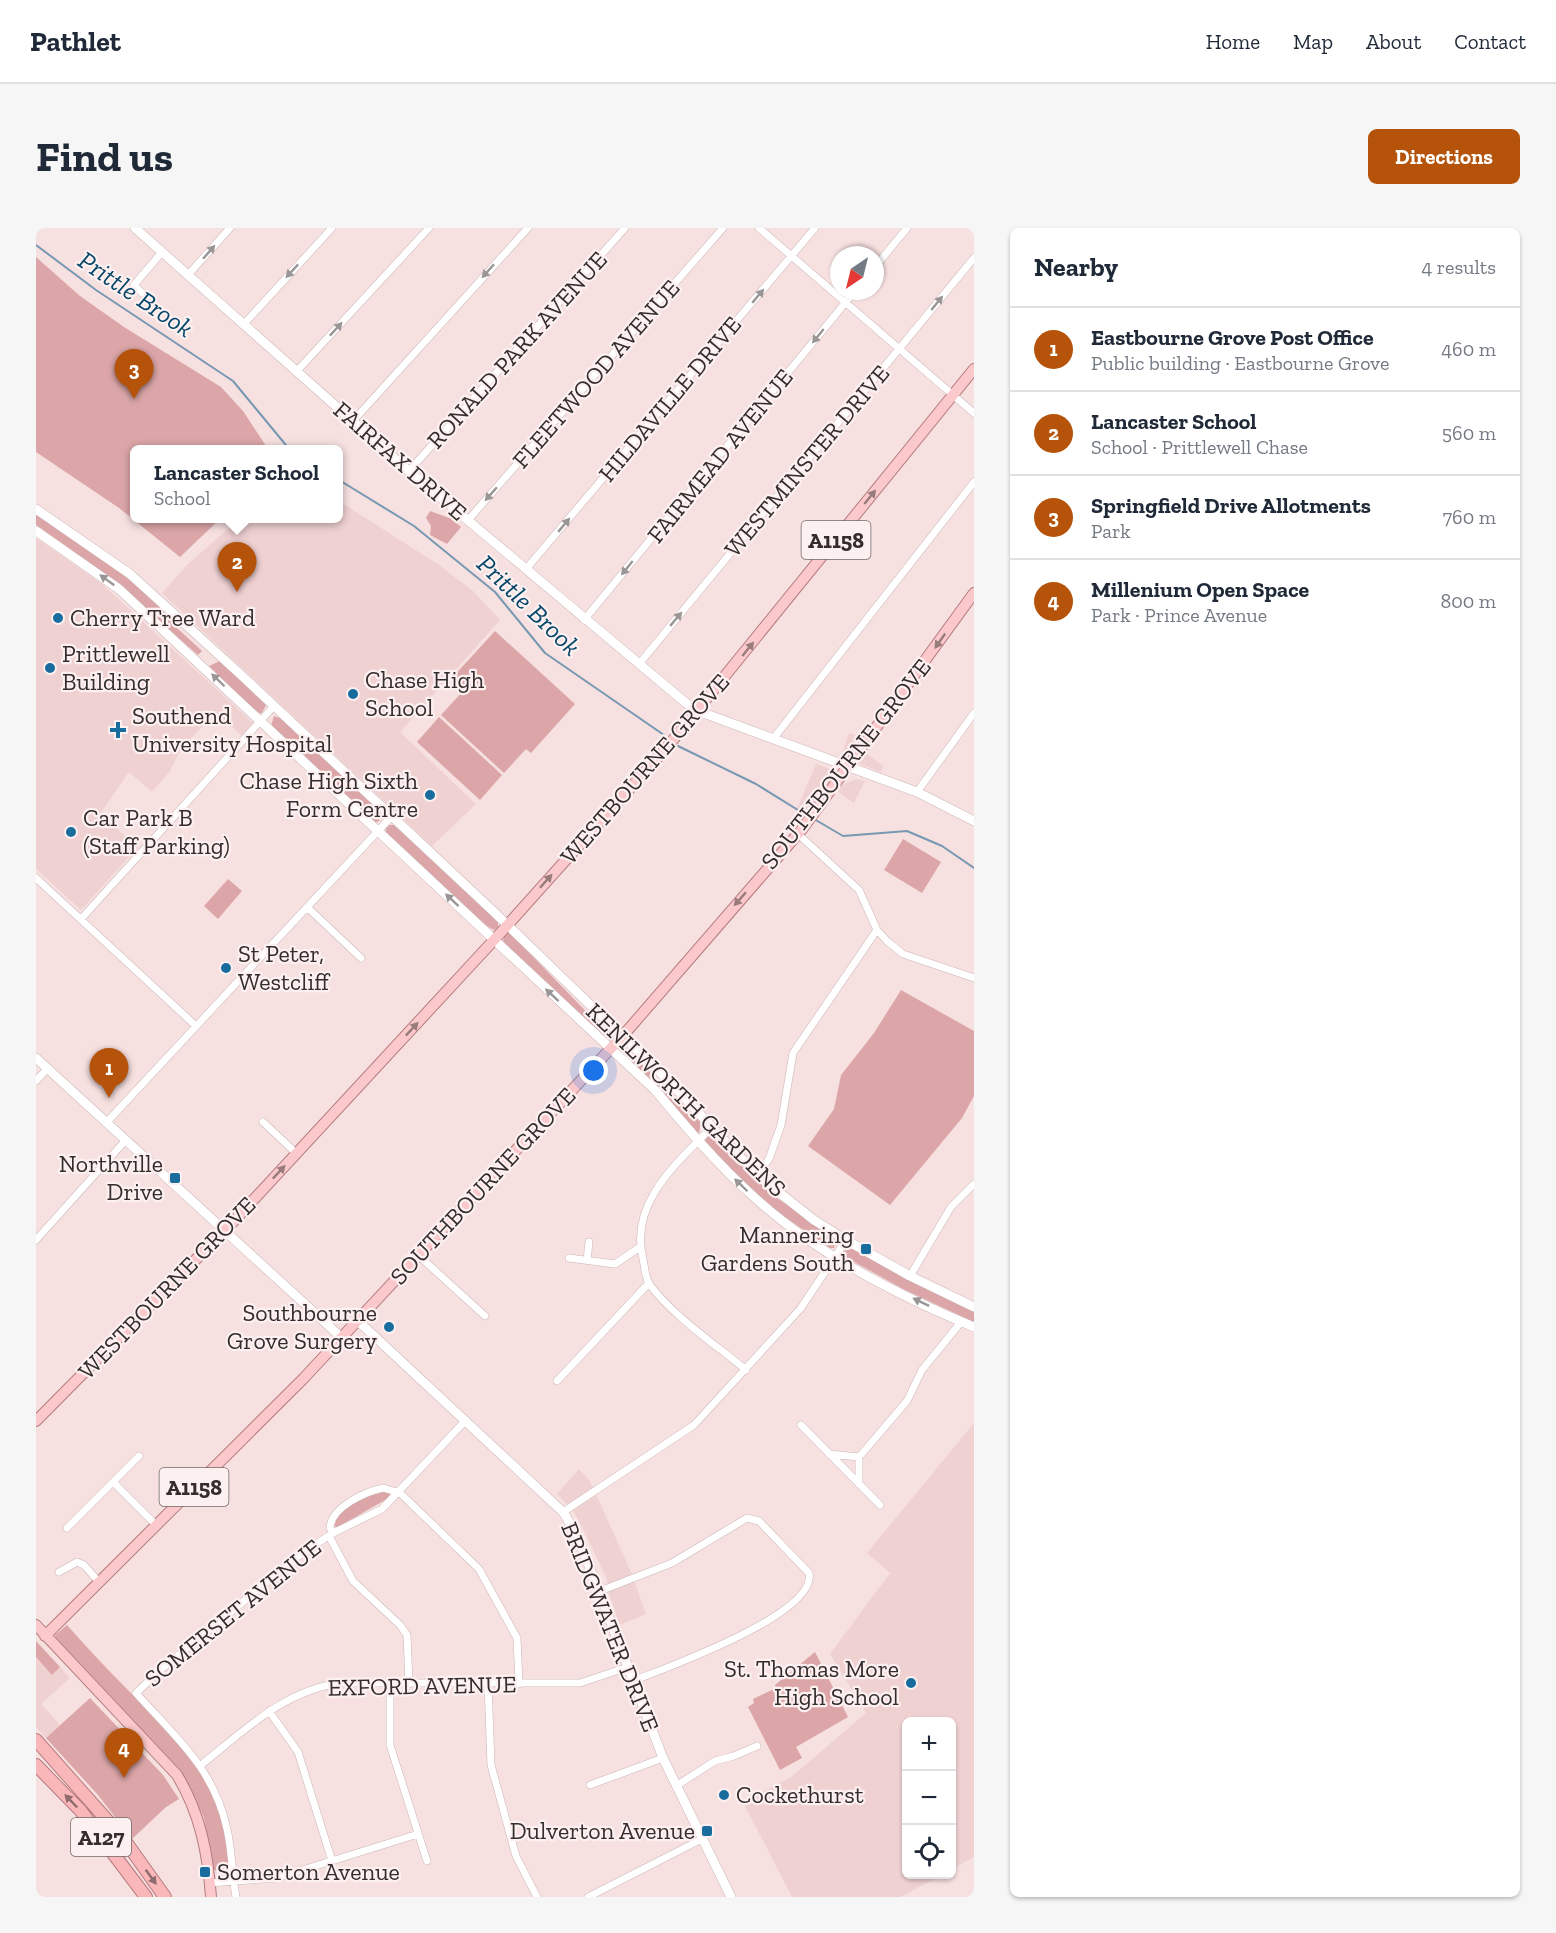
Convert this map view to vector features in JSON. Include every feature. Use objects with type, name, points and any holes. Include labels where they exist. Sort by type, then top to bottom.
[{"type":"highway","name":"A127","points":[[36,1740],[123,1838],[165,1897]]},
{"type":"highway","name":"A127","points":[[36,1765],[81,1811],[146,1897]]},
{"type":"main road","name":"WESTBOURNE GROVE","points":[[36,1421],[225,1230],[494,940],[698,711],[974,369]]},
{"type":"main road","name":"SOUTHBOURNE GROVE","points":[[45,1636],[342,1338],[621,1037],[798,834],[974,593]]},
{"type":"main road","points":[[36,1625],[177,1775],[193,1803],[200,1823],[211,1897]]},
{"type":"street","name":"FAIRFAX DRIVE","points":[[135,228],[409,471],[469,519],[584,620],[698,711],[917,792],[974,821]]},
{"type":"street","points":[[188,275],[230,228]]},
{"type":"street","points":[[243,325],[332,228]]},
{"type":"street","points":[[296,372],[429,228]]},
{"type":"street","points":[[353,421],[528,228]]},
{"type":"street","name":"RONALD PARK AVENUE","points":[[409,471],[625,228]]},
{"type":"street","name":"FLEETWOOD AVENUE","points":[[469,519],[723,228]]},
{"type":"street","points":[[759,228],[974,413]]},
{"type":"street","name":"HILDAVILLE DRIVE","points":[[526,569],[815,228]]},
{"type":"street","points":[[884,256],[907,228]]},
{"type":"street","points":[[142,293],[134,285],[162,252]]},
{"type":"street","name":"WESTMINSTER DRIVE","points":[[639,664],[974,258]]},
{"type":"street","name":"FAIRMEAD AVENUE","points":[[584,620],[846,302]]},
{"type":"street","points":[[773,739],[974,482]]},
{"type":"street","points":[[36,509],[120,567],[175,615],[208,653],[224,659]]},
{"type":"street","name":"KENILWORTH GARDENS","points":[[36,531],[118,589],[200,663],[260,722],[655,1090],[698,1141],[756,1199],[836,1257],[974,1327]]},
{"type":"street","name":"KENILWORTH GARDENS","points":[[175,615],[392,816],[505,927],[666,1078],[757,1175],[814,1220],[846,1240],[910,1276],[974,1307]]},
{"type":"street","points":[[200,663],[209,657],[208,653]]},
{"type":"street","points":[[81,919],[274,706]]},
{"type":"street","points":[[917,792],[974,713]]},
{"type":"street","points":[[106,1123],[392,816]]},
{"type":"street","points":[[798,834],[859,890],[878,930],[903,954],[974,978]]},
{"type":"street","points":[[36,879],[196,1026]]},
{"type":"street","points":[[308,908],[361,958]]},
{"type":"street","points":[[505,927],[502,940],[534,978]]},
{"type":"street","points":[[757,1175],[769,1159],[782,1125],[793,1053],[878,930]]},
{"type":"street","points":[[574,990],[613,1037],[611,1048]]},
{"type":"street","points":[[36,1058],[342,1338]]},
{"type":"street","points":[[36,1081],[47,1069]]},
{"type":"street","points":[[263,1122],[296,1153]]},
{"type":"street","points":[[711,1128],[670,1171],[644,1209],[639,1231],[640,1247],[649,1283],[672,1308],[746,1370]]},
{"type":"street","points":[[36,1240],[125,1141]]},
{"type":"street","points":[[910,1276],[951,1207],[974,1184]]},
{"type":"street","points":[[563,1512],[694,1425],[801,1308],[846,1240]]},
{"type":"street","points":[[587,1260],[589,1242]]},
{"type":"street","points":[[569,1258],[615,1264],[640,1247]]},
{"type":"street","points":[[418,1255],[485,1316]]},
{"type":"street","points":[[557,1381],[649,1283]]},
{"type":"street","name":"BRIDGWATER DRIVE","points":[[358,1321],[563,1512],[577,1535],[600,1591],[663,1758],[731,1897]]},
{"type":"street","points":[[859,1484],[859,1457],[907,1401],[922,1370],[962,1322]]},
{"type":"street","name":"SOMERSET AVENUE","points":[[201,1766],[173,1730],[136,1693],[301,1554],[331,1534],[382,1509],[400,1493],[466,1420]]},
{"type":"street","points":[[801,1425],[880,1505]]},
{"type":"street","points":[[829,1454],[859,1457]]},
{"type":"street","points":[[67,1528],[139,1456]]},
{"type":"street","points":[[113,1482],[156,1525]]},
{"type":"street","points":[[409,1684],[406,1635],[400,1624],[353,1581],[330,1528],[332,1519],[349,1503],[383,1488],[400,1493],[479,1569],[517,1638],[519,1684]]},
{"type":"street","points":[[600,1591],[672,1563],[747,1518],[759,1521],[809,1574],[807,1590],[794,1602],[736,1639],[633,1680]]},
{"type":"street","points":[[59,1572],[77,1562],[84,1565],[99,1582]]},
{"type":"street","name":"EXFORD AVENUE","points":[[201,1766],[269,1711],[300,1693],[320,1686],[580,1683],[628,1667]]},
{"type":"street","points":[[488,1683],[491,1765],[516,1856],[537,1897]]},
{"type":"street","points":[[390,1684],[390,1744],[427,1861]]},
{"type":"street","points":[[269,1711],[298,1752],[332,1861]]},
{"type":"street","points":[[676,1786],[715,1761],[757,1746]]},
{"type":"street","points":[[590,1785],[663,1758]]},
{"type":"street","points":[[201,1766],[226,1826],[236,1897]]},
{"type":"street","points":[[210,1883],[277,1878],[418,1834]]},
{"type":"street","points":[[588,1897],[702,1839]]},
{"type":"shaded area","points":[[36,257],[80,296],[124,327],[221,387],[243,411],[265,445],[130,445],[130,517],[36,452]]},
{"type":"shaded area","name":"Chase High School","points":[[343,504],[439,565],[473,591],[500,620],[400,732],[476,804],[432,846],[162,593],[187,565],[234,523],[343,523]]},
{"type":"shaded area","points":[[430,511],[452,519],[461,527],[447,544],[430,535],[431,526],[426,518]]},
{"type":"shaded area","points":[[36,513],[120,571],[171,616],[177,628],[202,651],[198,655],[107,575],[36,525]]},
{"type":"shaded area","points":[[138,523],[216,523],[180,557]]},
{"type":"shaded area","name":"Southend University Hospital","points":[[36,538],[101,583],[253,723],[242,736],[222,718],[213,715],[181,749],[170,771],[152,792],[129,772],[100,814],[138,847],[81,910],[36,869]]},
{"type":"shaded area","points":[[495,631],[575,704],[531,753],[526,749],[504,773],[441,715],[463,691],[451,679]]},
{"type":"shaded area","points":[[220,661],[266,705],[262,713],[257,713],[209,666]]},
{"type":"shaded area","points":[[274,716],[280,718],[382,813],[379,821],[375,823],[271,726]]},
{"type":"shaded area","points":[[439,717],[502,775],[480,800],[417,742]]},
{"type":"shaded area","points":[[849,733],[862,737],[845,760],[840,759]]},
{"type":"shaded area","points":[[866,753],[883,766],[881,772],[857,763]]},
{"type":"shaded area","points":[[816,764],[832,770],[834,775],[805,814],[797,809]]},
{"type":"shaded area","points":[[856,779],[865,781],[854,803],[837,791],[842,785]]},
{"type":"shaded area","points":[[394,825],[498,922],[498,927],[494,930],[487,926],[386,834],[386,828]]},
{"type":"shaded area","points":[[903,839],[941,862],[922,893],[884,870]]},
{"type":"shaded area","points":[[228,879],[242,891],[218,919],[204,906]]},
{"type":"shaded area","points":[[505,933],[510,933],[606,1032],[602,1037],[503,942]]},
{"type":"shaded area","points":[[901,990],[974,1031],[974,1096],[962,1118],[890,1205],[808,1146],[834,1109],[841,1075],[874,1033]]},
{"type":"shaded area","points":[[624,1046],[701,1123],[699,1133],[694,1132],[617,1051],[617,1048]]},
{"type":"shaded area","points":[[707,1136],[714,1137],[774,1196],[836,1239],[834,1248],[830,1248],[766,1204],[704,1143]]},
{"type":"shaded area","points":[[849,1247],[974,1311],[974,1322],[905,1290],[847,1258],[843,1252]]},
{"type":"shaded area","name":"St. Thomas More High School","points":[[974,1423],[974,1857],[956,1867],[956,1717],[902,1717],[902,1879],[934,1879],[900,1897],[792,1897],[743,1802],[791,1777],[866,1713],[830,1654],[890,1573],[867,1553]]},
{"type":"shaded area","points":[[579,1469],[590,1481],[631,1572],[646,1614],[620,1625],[609,1594],[607,1579],[588,1539],[574,1512],[557,1494]]},
{"type":"shaded area","points":[[390,1491],[392,1496],[338,1527],[333,1526],[337,1518],[357,1501],[373,1494]]},
{"type":"shaded area","points":[[67,1625],[129,1691],[167,1726],[196,1762],[206,1778],[220,1812],[230,1868],[211,1871],[204,1818],[181,1771],[56,1640],[55,1635]]},
{"type":"shaded area","points":[[36,1641],[60,1667],[52,1675],[36,1657]]},
{"type":"shaded area","points":[[815,1652],[848,1717],[796,1747],[802,1758],[780,1770],[748,1707],[754,1703],[753,1699],[776,1688],[775,1685]]},
{"type":"shaded area","points":[[36,1657],[52,1674],[60,1667],[70,1678],[41,1704],[60,1725],[46,1738],[36,1727]]},
{"type":"shaded area","points":[[90,1698],[163,1775],[179,1799],[166,1807],[132,1839],[98,1795],[46,1738]]},
{"type":"waterway","name":"Prittle Brook","points":[[36,245],[96,290],[233,381],[286,445]]},
{"type":"waterway","name":"Prittle Brook","points":[[343,482],[414,526],[495,592],[545,653],[664,735]]},
{"type":"waterway","name":"Prittle Brook","points":[[678,746],[756,784],[806,815]]},
{"type":"waterway","name":"Prittle Brook","points":[[814,819],[843,836],[907,831],[942,846],[974,868]]},
{"type":"place","name":"Springfield Drive Allotments","points":[[134,399]]},
{"type":"place","name":"Lancaster School","points":[[237,592]]},
{"type":"place","name":"Cherry Tree Ward","points":[[58,618]]},
{"type":"place","name":"Prittlewell Building","points":[[50,668]]},
{"type":"place","name":"Chase High School","points":[[353,694]]},
{"type":"place","name":"Southend University Hospital","points":[[118,730]]},
{"type":"place","name":"Chase High Sixth Form Centre","points":[[430,795]]},
{"type":"place","name":"Car Park B (Staff Parking)","points":[[71,832]]},
{"type":"place","name":"St Peter, Westcliff","points":[[226,968]]},
{"type":"place","name":"Eastbourne Grove Post Office","points":[[109,1098]]},
{"type":"place","name":"Northville Drive","points":[[175,1178]]},
{"type":"place","name":"Mannering Gardens South","points":[[866,1249]]},
{"type":"place","name":"Southbourne Grove Surgery","points":[[389,1327]]},
{"type":"place","name":"St. Thomas More High School","points":[[911,1683]]},
{"type":"place","name":"Millenium Open Space","points":[[124,1778]]},
{"type":"place","name":"Cockethurst","points":[[724,1795]]},
{"type":"place","name":"Dulverton Avenue","points":[[707,1831]]},
{"type":"place","name":"Somerton Avenue","points":[[205,1872]]}]
